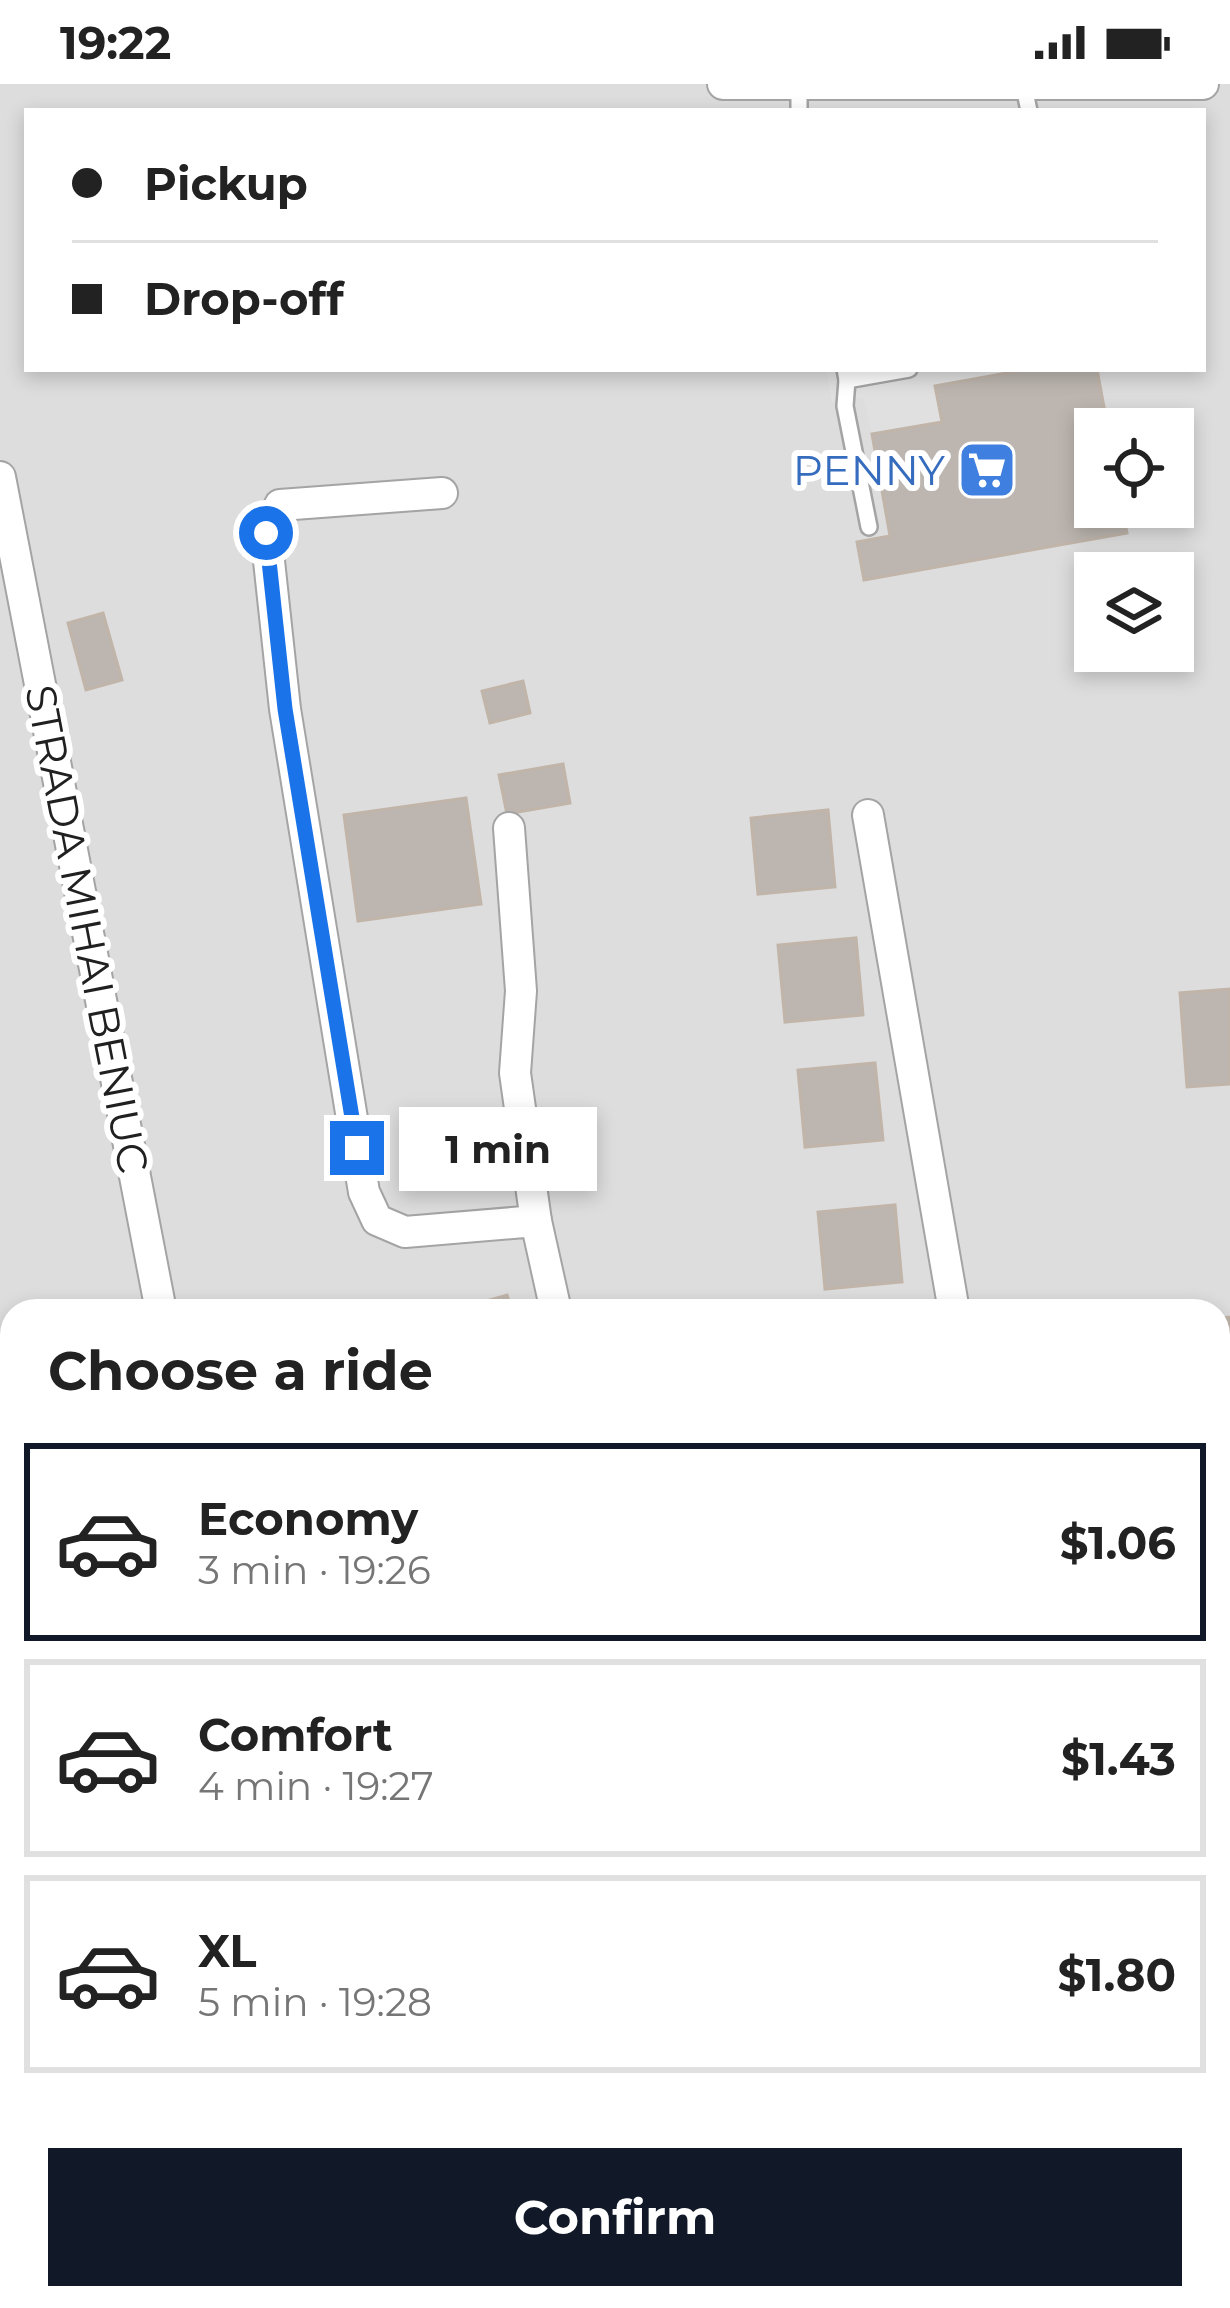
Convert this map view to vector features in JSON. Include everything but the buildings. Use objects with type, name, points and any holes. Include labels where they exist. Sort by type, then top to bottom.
[{"type":"street","points":[[722,84],[1027,99],[1203,84]]},
{"type":"street","name":"STRADA MIHAI BENIUC","points":[[0,477],[158,1299]]},
{"type":"street","points":[[442,493],[280,505],[266,533],[285,709],[364,1192],[376,1220],[405,1232],[536,1220]]},
{"type":"street","points":[[868,814],[952,1299]]},
{"type":"street","points":[[509,827],[521,991],[515,1072],[536,1220],[553,1299]]},
{"type":"lane","points":[[846,374],[845,406],[869,527]]},
{"type":"shaded area","points":[[0,84],[1230,84],[1230,1299],[0,1299]]},
{"type":"shaded area","points":[[827,372],[1014,372],[936,387],[942,422],[872,434],[863,397],[832,402]]},
{"type":"place","name":"PENNY","points":[[987,470]]},
{"type":"route","points":[[266,533],[285,709],[357,1148]]}]
